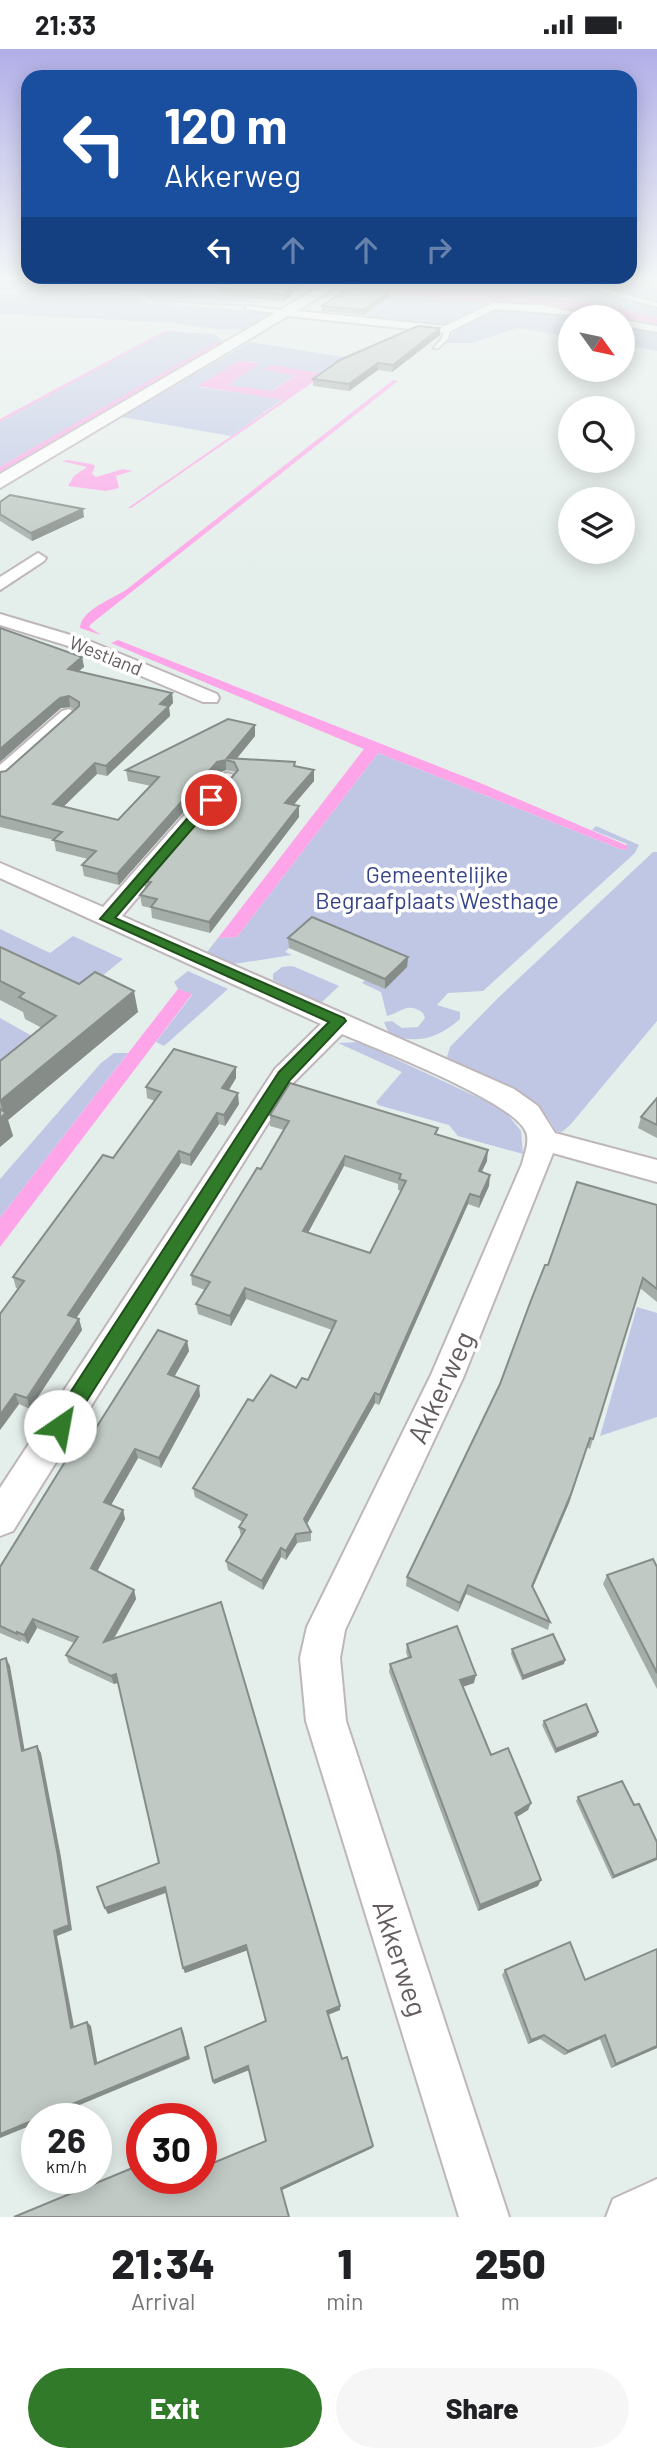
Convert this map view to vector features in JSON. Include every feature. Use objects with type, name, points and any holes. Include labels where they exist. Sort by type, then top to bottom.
[{"type":"street","points":[[0,482],[174,380]]},
{"type":"street","points":[[0,585],[38,558]]},
{"type":"street","name":"Westland","points":[[0,619],[80,644],[209,698]]},
{"type":"street","points":[[0,776],[69,715]]},
{"type":"street","points":[[106,919],[228,779]]},
{"type":"street","points":[[0,870],[505,1096],[528,1113],[540,1130],[542,1140],[657,1171]]},
{"type":"street","points":[[0,1519],[284,1076],[339,1021]]},
{"type":"street","name":"Akkerweg","points":[[484,2217],[326,1721],[320,1658],[326,1626],[446,1378],[525,1195],[542,1140]]},
{"type":"street","points":[[631,2217],[657,2204]]},
{"type":"green space","points":[[77,380],[152,380],[0,467],[0,422]]},
{"type":"green space","points":[[185,380],[209,380],[198,387],[283,399],[231,436],[122,417]]},
{"type":"green space","points":[[234,380],[288,380],[271,391],[228,385]]},
{"type":"green space","name":"Gemeentelijke Begraafplaats Westhage","points":[[378,753],[620,849],[626,850],[627,844],[592,830],[596,826],[639,845],[635,853],[483,991],[448,993],[437,1005],[460,1012],[460,1019],[444,1031],[427,1038],[409,1039],[389,1034],[384,1022],[392,1021],[402,1028],[418,1027],[425,1018],[423,1013],[408,1008],[387,1016],[381,992],[362,983],[365,980],[385,989],[407,966],[312,927],[285,952],[292,955],[234,964],[207,952],[218,938],[237,937]]},
{"type":"green space","points":[[653,852],[657,852],[657,1021],[571,1124],[562,1132],[556,1131],[536,1105],[523,1095],[493,1079],[446,1060],[450,1047]]},
{"type":"green space","points":[[0,929],[50,953],[73,936],[123,959],[75,998],[0,955]]},
{"type":"green space","points":[[291,966],[339,986],[321,1003],[273,980],[273,974],[282,967]]},
{"type":"green space","points":[[188,971],[228,989],[164,1046],[156,1042],[192,995],[178,989],[174,982]]},
{"type":"green space","points":[[0,1018],[41,1041],[0,1073]]},
{"type":"green space","points":[[359,1042],[503,1109],[521,1131],[523,1154],[458,1136],[449,1125],[378,1105],[376,1102],[402,1072],[338,1043]]},
{"type":"green space","points":[[114,1053],[128,1053],[0,1218],[0,1179],[101,1063]]},
{"type":"green space","points":[[637,1307],[657,1313],[657,1417],[600,1436]]},
{"type":"shaded area","points":[[72,380],[78,380],[0,422],[0,419]]},
{"type":"shaded area","points":[[150,380],[159,380],[0,473],[0,467]]},
{"type":"shaded area","points":[[207,380],[235,380],[228,385],[272,391],[289,380],[316,380],[128,508],[283,400],[197,386]]},
{"type":"shaded area","points":[[393,380],[398,381],[91,624],[89,627],[101,635],[80,628],[91,610],[126,590]]},
{"type":"shaded area","points":[[62,461],[92,464],[95,466],[92,474],[96,477],[123,469],[132,471],[116,476],[119,488],[106,491],[68,486],[74,476],[87,467]]},
{"type":"shaded area","points":[[118,640],[478,782],[628,846],[626,850],[620,849],[378,753],[237,937],[218,938],[364,749],[111,643]]},
{"type":"shaded area","points":[[178,989],[192,994],[0,1247],[0,1218]]},
{"type":"building","points":[[321,380],[354,380],[349,384]]},
{"type":"building","points":[[10,495],[83,509],[31,533],[0,514],[0,502]]},
{"type":"building","points":[[0,628],[82,657],[68,669],[172,693],[160,704],[169,706],[106,766],[95,763],[53,804],[118,820],[159,777],[126,770],[228,719],[255,725],[227,758],[295,762],[294,766],[314,770],[285,803],[299,806],[209,922],[151,907],[157,899],[140,895],[151,882],[144,881],[238,770],[234,762],[217,762],[117,874],[82,865],[96,851],[53,840],[62,832],[0,816],[0,772],[6,771],[79,706],[79,702],[69,696],[60,698],[0,749]]},
{"type":"building","points":[[312,917],[408,957],[385,979],[288,938]]},
{"type":"building","points":[[0,947],[79,984],[95,972],[134,991],[0,1101],[0,1061],[56,1016],[19,997],[24,993],[0,981]]},
{"type":"building","points":[[174,1049],[236,1067],[222,1088],[238,1093],[224,1115],[217,1113],[190,1155],[179,1151],[68,1315],[79,1319],[27,1398],[15,1394],[0,1415],[0,1314],[24,1281],[13,1277],[103,1155],[113,1158],[161,1092],[146,1087]]},
{"type":"building","points":[[290,1083],[438,1128],[435,1134],[488,1150],[479,1171],[490,1175],[480,1197],[470,1194],[380,1395],[375,1393],[304,1519],[311,1532],[296,1534],[286,1551],[281,1548],[262,1581],[226,1561],[245,1530],[239,1527],[247,1515],[193,1488],[248,1399],[253,1401],[271,1375],[296,1388],[302,1378],[308,1380],[336,1321],[245,1288],[230,1316],[196,1304],[210,1282],[191,1275],[257,1168],[261,1169],[289,1121],[270,1115]],"holes":[[[345,1156],[401,1174],[399,1179],[406,1181],[370,1253],[303,1231]]]},
{"type":"building","points":[[657,1098],[657,1125],[641,1117]]},
{"type":"building","points":[[577,1182],[657,1205],[657,1289],[643,1278],[593,1439],[590,1438],[571,1494],[532,1586],[550,1622],[468,1585],[460,1603],[407,1577],[500,1384],[545,1265],[548,1265]]},
{"type":"building","points":[[158,1330],[187,1341],[168,1374],[199,1386],[159,1458],[135,1449],[104,1502],[123,1510],[91,1568],[134,1590],[104,1642],[221,1602],[340,2006],[327,2011],[342,2059],[347,2057],[373,2146],[281,2188],[289,2217],[14,2217],[70,2194],[112,2194],[112,2176],[126,2171],[126,2194],[217,2194],[217,2161],[266,2141],[248,2066],[213,2081],[205,2047],[266,2021],[246,1945],[183,1968],[165,1887],[105,1908],[97,1887],[159,1863],[116,1674],[111,1676],[66,1655],[78,1637],[33,1619],[24,1635],[0,1626],[0,1567],[81,1436],[89,1439]]},
{"type":"building","points":[[653,1559],[657,1567],[657,1673],[607,1575]]},
{"type":"building","points":[[457,1626],[476,1675],[460,1680],[491,1755],[508,1748],[531,1803],[515,1813],[541,1880],[480,1905],[390,1664],[411,1657],[407,1644]]},
{"type":"building","points":[[553,1634],[565,1660],[523,1676],[512,1649]]},
{"type":"building","points":[[6,1658],[22,1751],[37,1746],[69,1925],[54,1931],[71,2028],[87,2022],[95,2064],[181,2028],[188,2056],[75,2103],[21,2103],[21,2125],[0,2134],[0,1660]]},
{"type":"building","points":[[586,1704],[598,1732],[556,1749],[544,1721]]},
{"type":"building","points":[[622,1781],[634,1805],[639,1804],[657,1842],[657,1858],[614,1876],[578,1797]]},
{"type":"building","points":[[570,1942],[585,1980],[657,1949],[657,2046],[616,2064],[605,2035],[568,2051],[544,2035],[531,2040],[505,1970]]},
{"type":"route","points":[[60,1426],[284,1076],[339,1021],[106,919],[211,800]]}]
